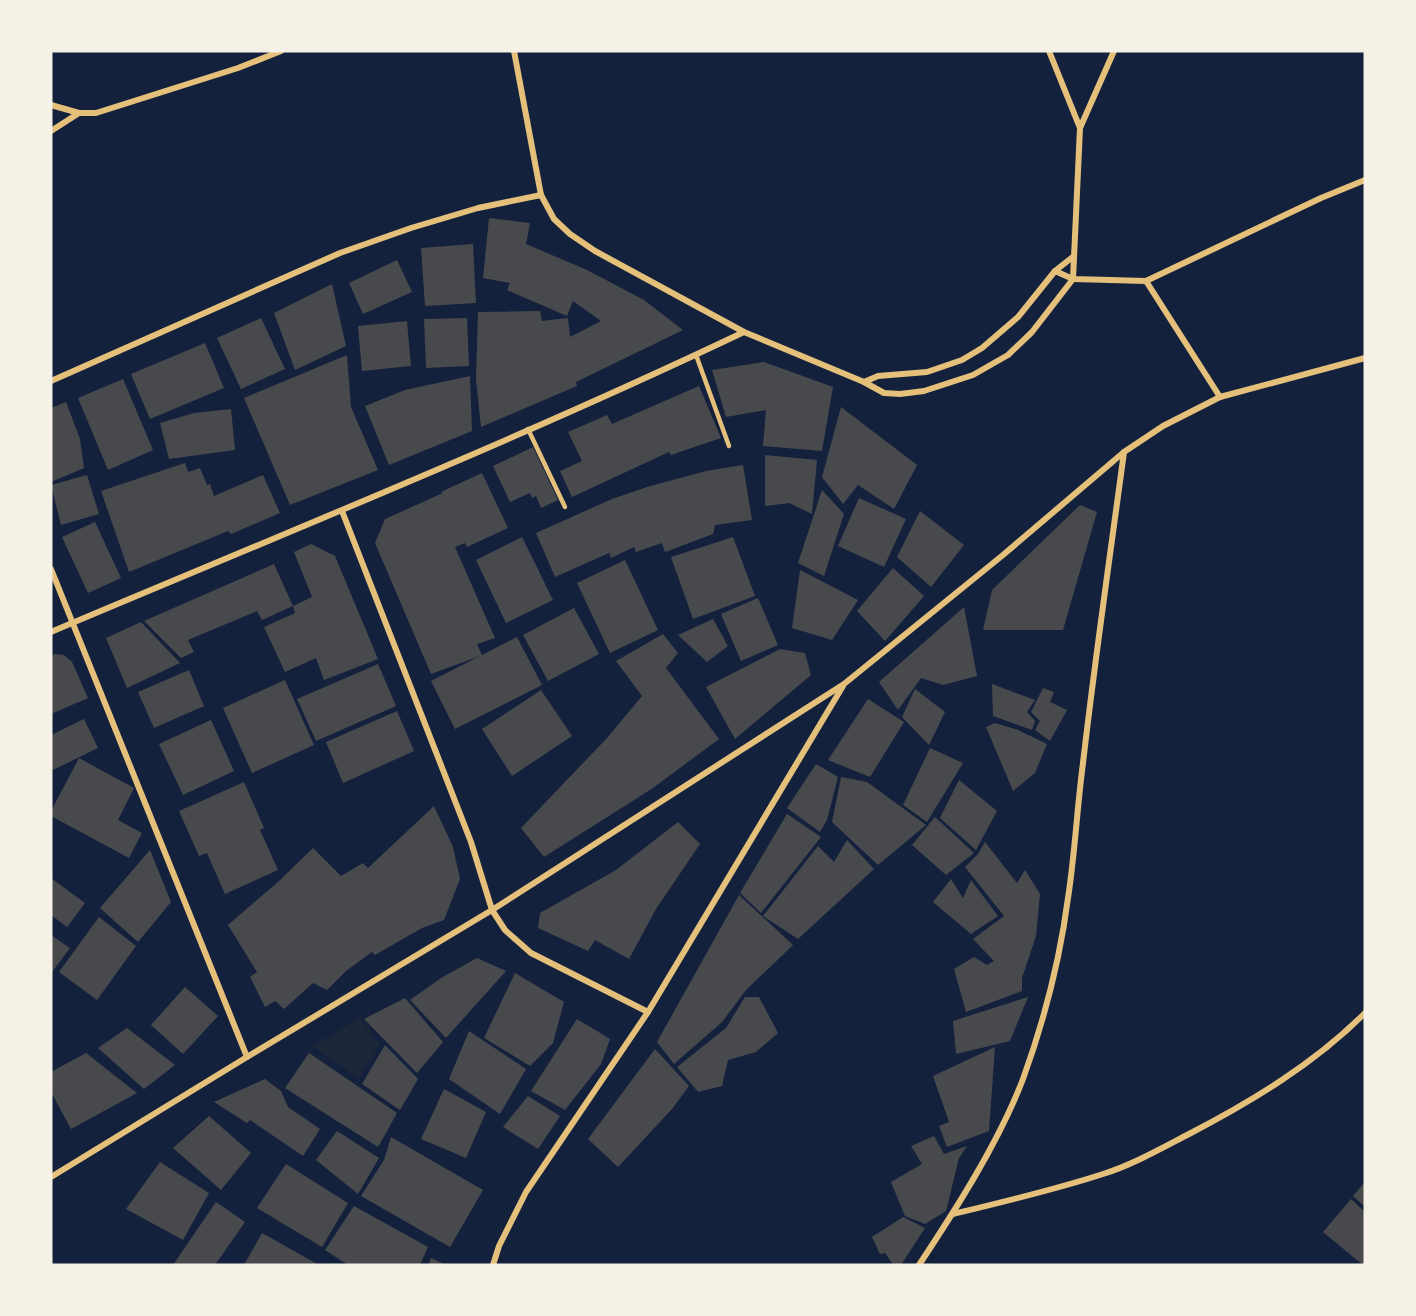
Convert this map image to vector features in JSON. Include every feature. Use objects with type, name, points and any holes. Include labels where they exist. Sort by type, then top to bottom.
[{"type":"street","points":[[51,105],[79,113],[96,112],[238,68],[282,51]]},
{"type":"street","points":[[514,51],[541,195],[554,219],[570,234],[595,251],[744,332],[864,382],[884,393],[900,394],[924,391],[973,375],[1008,355],[1032,332],[1073,279],[1080,128],[1114,51]]},
{"type":"street","points":[[1049,51],[1080,128]]},
{"type":"street","points":[[51,130],[79,113]]},
{"type":"street","points":[[1055,271],[1073,279],[1146,281],[1365,180]]},
{"type":"street","points":[[51,381],[340,253],[478,208],[541,195]]},
{"type":"street","points":[[864,382],[878,376],[927,372],[962,360],[982,348],[1018,317],[1055,271],[1074,256]]},
{"type":"street","points":[[1146,281],[1220,397]]},
{"type":"street","points":[[51,632],[342,511],[744,332]]},
{"type":"street","points":[[51,1177],[492,910],[844,684],[1003,555],[1124,452],[1184,414],[1220,397],[1365,358]]},
{"type":"street","points":[[878,376],[884,393]]},
{"type":"street","points":[[919,1265],[953,1214],[1001,1127],[1023,1080],[1058,956],[1068,898],[1094,670],[1124,452]]},
{"type":"street","points":[[342,511],[471,842],[492,910],[505,930],[531,953],[648,1012]]},
{"type":"street","points":[[51,569],[247,1057]]},
{"type":"street","points":[[494,1265],[499,1246],[526,1192],[648,1012],[844,684]]},
{"type":"street","points":[[953,1214],[1010,1201],[1105,1174],[1162,1148],[1230,1113],[1289,1076],[1350,1028],[1365,1013]]},
{"type":"lane","points":[[696,355],[729,446]]},
{"type":"lane","points":[[528,429],[565,507]]},
{"type":"shaded area","points":[[360,1018],[380,1044],[359,1079],[312,1046]]},
{"type":"building","points":[[489,218],[530,223],[526,244],[587,270],[644,300],[683,330],[576,382],[577,386],[481,427],[476,379],[478,312],[540,311],[542,321],[568,318],[570,337],[601,321],[573,301],[567,316],[507,290],[510,283],[483,278]]},
{"type":"building","points":[[473,244],[476,303],[425,306],[421,248]]},
{"type":"building","points":[[397,260],[412,292],[363,314],[349,283]]},
{"type":"building","points":[[332,284],[346,346],[295,370],[274,313]]},
{"type":"building","points":[[261,318],[285,369],[241,389],[217,338]]},
{"type":"building","points":[[467,318],[469,366],[426,368],[424,319]]},
{"type":"building","points":[[407,321],[411,366],[362,371],[358,326]]},
{"type":"building","points":[[205,343],[224,388],[150,419],[131,374]]},
{"type":"building","points":[[347,355],[351,407],[378,470],[290,505],[244,398]]},
{"type":"building","points":[[764,362],[833,387],[822,451],[763,446],[766,410],[726,417],[712,370]]},
{"type":"building","points":[[470,376],[472,431],[389,465],[365,406],[405,390]]},
{"type":"building","points":[[123,379],[153,450],[108,470],[78,398]]},
{"type":"building","points":[[699,386],[721,438],[671,455],[669,452],[572,497],[560,471],[582,461],[568,432],[607,415],[612,424]]},
{"type":"building","points":[[66,402],[80,439],[84,468],[51,482],[51,408]]},
{"type":"building","points":[[841,407],[917,465],[894,509],[858,485],[843,504],[822,477]]},
{"type":"building","points":[[231,409],[235,450],[169,459],[160,423],[194,413]]},
{"type":"building","points":[[533,447],[558,500],[541,508],[536,496],[532,498],[530,493],[510,502],[493,466]]},
{"type":"building","points":[[765,455],[817,460],[812,514],[789,503],[765,506]]},
{"type":"building","points":[[185,463],[188,472],[200,468],[214,496],[263,475],[280,513],[231,534],[228,531],[129,572],[101,491]]},
{"type":"building","points":[[743,465],[752,520],[715,525],[713,534],[665,552],[662,543],[636,552],[634,547],[611,558],[609,553],[555,577],[536,533],[612,499],[647,487],[706,471]]},
{"type":"building","points":[[482,473],[508,528],[467,547],[465,543],[455,547],[495,638],[477,644],[482,655],[517,637],[542,685],[455,729],[431,681],[480,656],[431,674],[375,543],[385,519]]},
{"type":"building","points":[[87,475],[99,514],[61,525],[51,485]]},
{"type":"building","points":[[822,490],[844,514],[824,576],[798,563]]},
{"type":"building","points":[[859,498],[906,519],[884,567],[838,546]]},
{"type":"building","points":[[1080,505],[1097,512],[1063,630],[983,630],[992,590]]},
{"type":"building","points":[[920,511],[964,545],[931,587],[897,557]]},
{"type":"building","points":[[95,522],[121,578],[88,593],[62,537]]},
{"type":"building","points":[[522,537],[553,600],[506,623],[476,560]]},
{"type":"building","points":[[733,537],[755,596],[693,619],[671,557]]},
{"type":"building","points":[[311,544],[335,556],[378,659],[324,680],[316,658],[285,672],[264,627],[295,613],[293,606],[312,597],[294,552]]},
{"type":"building","points":[[625,560],[658,630],[610,653],[577,583]]},
{"type":"building","points":[[274,564],[293,606],[262,620],[257,611],[188,640],[194,652],[181,658],[144,621]]},
{"type":"building","points":[[893,568],[924,596],[885,641],[857,611]]},
{"type":"building","points":[[800,570],[858,600],[832,640],[792,628]]},
{"type":"building","points":[[758,598],[778,645],[741,661],[721,614]]},
{"type":"building","points":[[964,607],[977,676],[943,685],[921,678],[898,710],[879,682]]},
{"type":"building","points":[[574,608],[599,654],[548,681],[523,635]]},
{"type":"building","points":[[713,619],[728,646],[707,662],[678,635]]},
{"type":"building","points":[[141,622],[180,663],[127,688],[106,638]]},
{"type":"building","points":[[663,634],[678,653],[666,668],[719,739],[653,788],[544,857],[521,828],[607,738],[642,696],[616,661]]},
{"type":"building","points":[[780,649],[805,653],[811,675],[735,739],[706,687]]},
{"type":"building","points":[[64,655],[72,662],[88,698],[51,714],[51,656]]},
{"type":"building","points":[[378,664],[396,706],[316,741],[297,699]]},
{"type":"building","points":[[189,670],[204,706],[154,728],[138,692]]},
{"type":"building","points":[[285,680],[314,745],[252,773],[223,708]]},
{"type":"building","points":[[992,684],[1035,700],[1027,712],[1035,721],[1032,730],[993,716]]},
{"type":"building","points":[[1043,688],[1054,692],[1050,702],[1067,710],[1050,741],[1035,730],[1040,721],[1031,712]]},
{"type":"building","points":[[915,689],[945,712],[929,745],[902,717]]},
{"type":"building","points":[[541,690],[572,736],[512,776],[482,729]]},
{"type":"building","points":[[868,699],[904,722],[870,777],[828,760]]},
{"type":"building","points":[[397,711],[414,751],[343,783],[326,742]]},
{"type":"building","points":[[84,719],[98,748],[53,770],[51,735]]},
{"type":"building","points":[[211,720],[234,771],[183,795],[159,744]]},
{"type":"building","points":[[995,723],[1018,730],[1047,744],[1035,773],[1013,791],[986,727]]},
{"type":"building","points":[[930,748],[963,763],[927,822],[903,805]]},
{"type":"building","points":[[79,758],[134,788],[118,820],[142,833],[129,858],[51,816],[51,811]]},
{"type":"building","points":[[816,764],[838,777],[827,820],[820,832],[787,808]]},
{"type":"building","points":[[841,777],[867,782],[926,825],[878,865],[832,822]]},
{"type":"building","points":[[959,780],[997,811],[976,850],[940,818]]},
{"type":"building","points":[[244,782],[264,828],[260,830],[278,870],[225,894],[207,853],[199,856],[179,811]]},
{"type":"building","points":[[434,806],[453,847],[460,879],[444,920],[422,928],[375,955],[372,952],[346,971],[327,990],[313,983],[284,1009],[275,1001],[265,1007],[250,977],[257,972],[228,925],[313,848],[341,876],[363,863],[368,868]]},
{"type":"building","points":[[787,814],[821,837],[761,913],[740,893]]},
{"type":"building","points":[[935,817],[974,853],[946,875],[912,845]]},
{"type":"building","points":[[678,822],[700,844],[656,909],[629,959],[595,940],[588,951],[538,928],[540,913],[616,870]]},
{"type":"building","points":[[847,840],[874,869],[798,939],[763,916],[818,846],[834,862]]},
{"type":"building","points":[[985,842],[1017,883],[1025,870],[1040,894],[1036,936],[1022,978],[1022,991],[966,1012],[954,969],[974,957],[987,965],[994,961],[973,939],[1004,916],[965,867],[978,854]]},
{"type":"building","points":[[150,850],[171,902],[138,942],[100,908]]},
{"type":"building","points":[[51,878],[85,903],[67,927],[51,915]]},
{"type":"building","points":[[951,879],[963,898],[971,880],[998,916],[971,934],[933,902]]},
{"type":"building","points":[[739,895],[793,945],[746,990],[722,1022],[674,1064],[657,1042]]},
{"type":"building","points":[[99,917],[136,946],[97,1000],[59,972]]},
{"type":"building","points":[[51,935],[70,948],[52,972],[51,971]]},
{"type":"building","points":[[477,958],[506,971],[446,1038],[410,1000],[441,978]]},
{"type":"building","points":[[515,973],[564,1002],[553,1043],[530,1066],[484,1038]]},
{"type":"building","points":[[185,987],[218,1016],[183,1054],[151,1025]]},
{"type":"building","points":[[745,997],[759,997],[778,1033],[756,1052],[728,1060],[722,1086],[698,1092],[677,1067],[726,1028]]},
{"type":"building","points":[[1028,997],[1010,1041],[956,1054],[953,1021]]},
{"type":"building","points":[[405,998],[443,1042],[417,1073],[364,1019]]},
{"type":"building","points":[[577,1019],[610,1039],[601,1064],[565,1110],[531,1091]]},
{"type":"building","points":[[127,1028],[175,1065],[144,1089],[98,1048]]},
{"type":"building","points":[[469,1031],[526,1069],[500,1114],[449,1079]]},
{"type":"building","points":[[385,1045],[418,1079],[400,1110],[362,1084]]},
{"type":"building","points":[[995,1047],[989,1131],[947,1147],[939,1126],[949,1122],[933,1076]]},
{"type":"building","points":[[655,1049],[689,1086],[672,1109],[618,1167],[588,1139]]},
{"type":"building","points":[[86,1053],[137,1093],[71,1129],[51,1092],[51,1072]]},
{"type":"building","points":[[309,1053],[397,1113],[378,1147],[285,1088]]},
{"type":"building","points":[[265,1079],[281,1091],[288,1107],[320,1129],[303,1156],[250,1120],[247,1123],[214,1102]]},
{"type":"building","points":[[444,1089],[486,1112],[466,1158],[421,1139]]},
{"type":"building","points":[[528,1096],[560,1116],[538,1149],[503,1127]]},
{"type":"building","points":[[209,1116],[251,1153],[221,1190],[173,1148]]},
{"type":"building","points":[[337,1131],[379,1158],[358,1194],[316,1160]]},
{"type":"building","points":[[934,1136],[944,1154],[967,1146],[959,1158],[946,1211],[925,1224],[905,1216],[891,1182],[922,1164],[911,1146]]},
{"type":"building","points":[[391,1137],[483,1190],[450,1247],[361,1196],[384,1160]]},
{"type":"building","points":[[160,1162],[209,1193],[183,1240],[126,1209]]},
{"type":"building","points":[[286,1164],[348,1203],[322,1247],[257,1208]]},
{"type":"building","points":[[1365,1182],[1365,1207],[1353,1196]]},
{"type":"building","points":[[1351,1199],[1365,1212],[1365,1265],[1323,1232]]},
{"type":"building","points":[[216,1202],[245,1222],[215,1265],[173,1265]]},
{"type":"building","points":[[354,1206],[428,1247],[420,1265],[348,1265],[325,1250]]},
{"type":"building","points":[[903,1217],[925,1228],[901,1265],[892,1263],[885,1253],[880,1254],[872,1237]]},
{"type":"building","points":[[262,1233],[319,1265],[244,1265]]},
{"type":"building","points":[[431,1258],[446,1265],[428,1265]]}]
